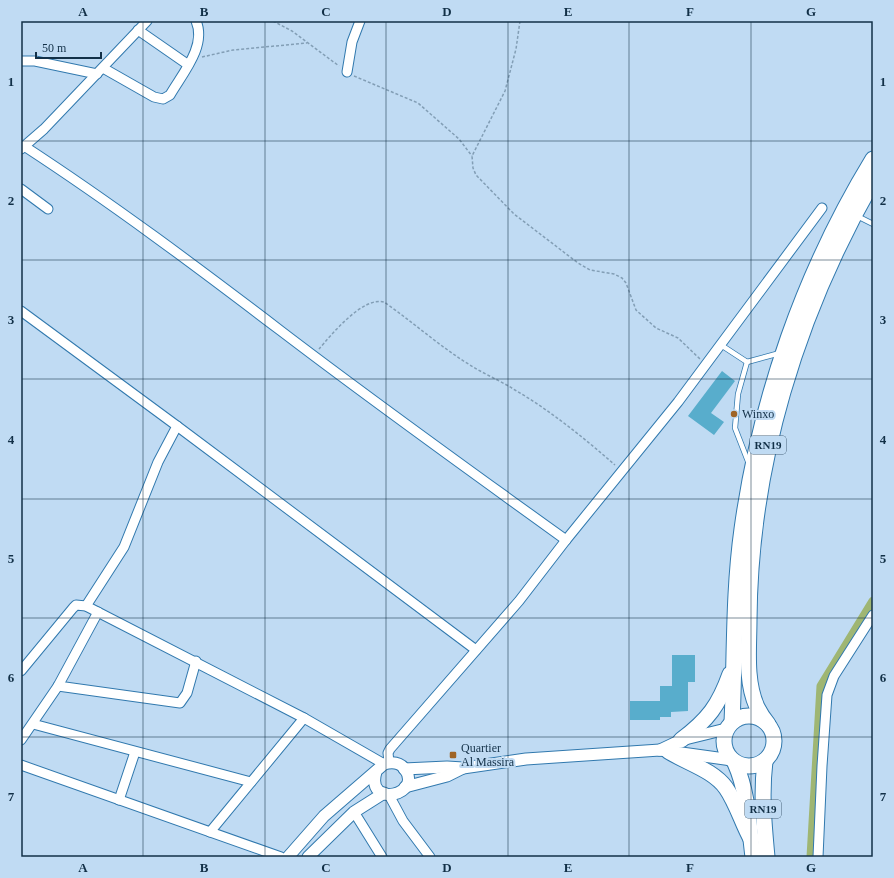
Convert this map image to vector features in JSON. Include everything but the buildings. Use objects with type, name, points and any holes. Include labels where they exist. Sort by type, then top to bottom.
[{"type":"highway","name":"RN19","points":[[753,857],[740,773],[724,746],[729,726],[742,531],[752,471],[766,408],[783,352],[810,281],[826,245],[873,159]]},
{"type":"highway","name":"RN19","points":[[767,857],[763,820],[762,787],[765,761],[770,755],[774,739],[768,724],[757,707],[753,696],[750,676],[750,599],[761,483],[777,413],[807,321],[832,259],[873,181]]},
{"type":"highway","points":[[681,740],[702,723],[718,703],[734,661]]},
{"type":"highway","points":[[729,726],[739,718],[755,716],[768,724]]},
{"type":"highway","points":[[664,750],[707,772],[721,782],[732,798],[743,825],[751,839]]},
{"type":"highway","points":[[734,762],[747,767],[754,766],[765,761]]},
{"type":"street","points":[[147,21],[100,71],[23,148],[120,211],[466,469],[566,540]]},
{"type":"street","points":[[21,61],[35,61],[100,71],[154,97],[163,99],[170,95],[199,38],[196,21]]},
{"type":"street","points":[[348,72],[352,42],[360,21]]},
{"type":"street","points":[[138,30],[188,62]]},
{"type":"street","points":[[21,189],[48,209]]},
{"type":"street","points":[[430,857],[403,821],[386,794],[376,786],[374,776],[383,766],[390,749],[519,601],[566,540],[707,365],[822,208]]},
{"type":"street","points":[[21,311],[476,650]]},
{"type":"street","points":[[86,606],[124,547],[158,462],[177,426]]},
{"type":"street","points":[[21,671],[73,608],[76,605],[86,606],[196,661],[304,718],[383,766]]},
{"type":"street","points":[[21,740],[58,686],[98,612]]},
{"type":"street","points":[[818,857],[827,695],[834,676],[873,615]]},
{"type":"street","points":[[58,686],[180,703],[187,693],[196,661]]},
{"type":"street","points":[[210,832],[304,718]]},
{"type":"street","points":[[33,724],[251,782]]},
{"type":"street","points":[[664,750],[681,740],[729,726]]},
{"type":"street","points":[[404,769],[446,767],[463,768],[526,760],[664,750],[734,762]]},
{"type":"street","points":[[120,800],[134,752]]},
{"type":"street","points":[[21,765],[281,857]]},
{"type":"street","points":[[288,857],[324,816],[358,785],[383,766],[400,765],[404,769],[408,778],[405,787]]},
{"type":"street","points":[[308,857],[354,812],[386,794],[398,793],[405,787],[447,776],[463,768]]},
{"type":"street","points":[[354,812],[382,857]]},
{"type":"lane","points":[[854,215],[873,224]]},
{"type":"lane","points":[[721,345],[747,362],[783,352]]},
{"type":"lane","points":[[747,362],[738,394],[735,428],[752,471]]},
{"type":"path","points":[[273,21],[360,79],[404,95],[418,103],[460,139],[472,156],[473,168],[476,175],[514,214],[578,263],[590,270],[614,274],[622,278],[626,283],[636,310],[656,328],[678,338],[707,365]]},
{"type":"path","points":[[472,156],[505,91],[513,62],[520,21]]},
{"type":"path","points":[[188,62],[233,50],[307,43]]},
{"type":"path","points":[[314,356],[343,321],[374,301],[384,302],[440,346],[471,366],[517,391],[548,412],[585,439],[622,471]]},
{"type":"waterway","points":[[811,857],[821,686],[873,601]]},
{"type":"place","name":"Winxo","points":[[734,414]]},
{"type":"place","name":"Quartier Al Massira","points":[[453,755]]}]
